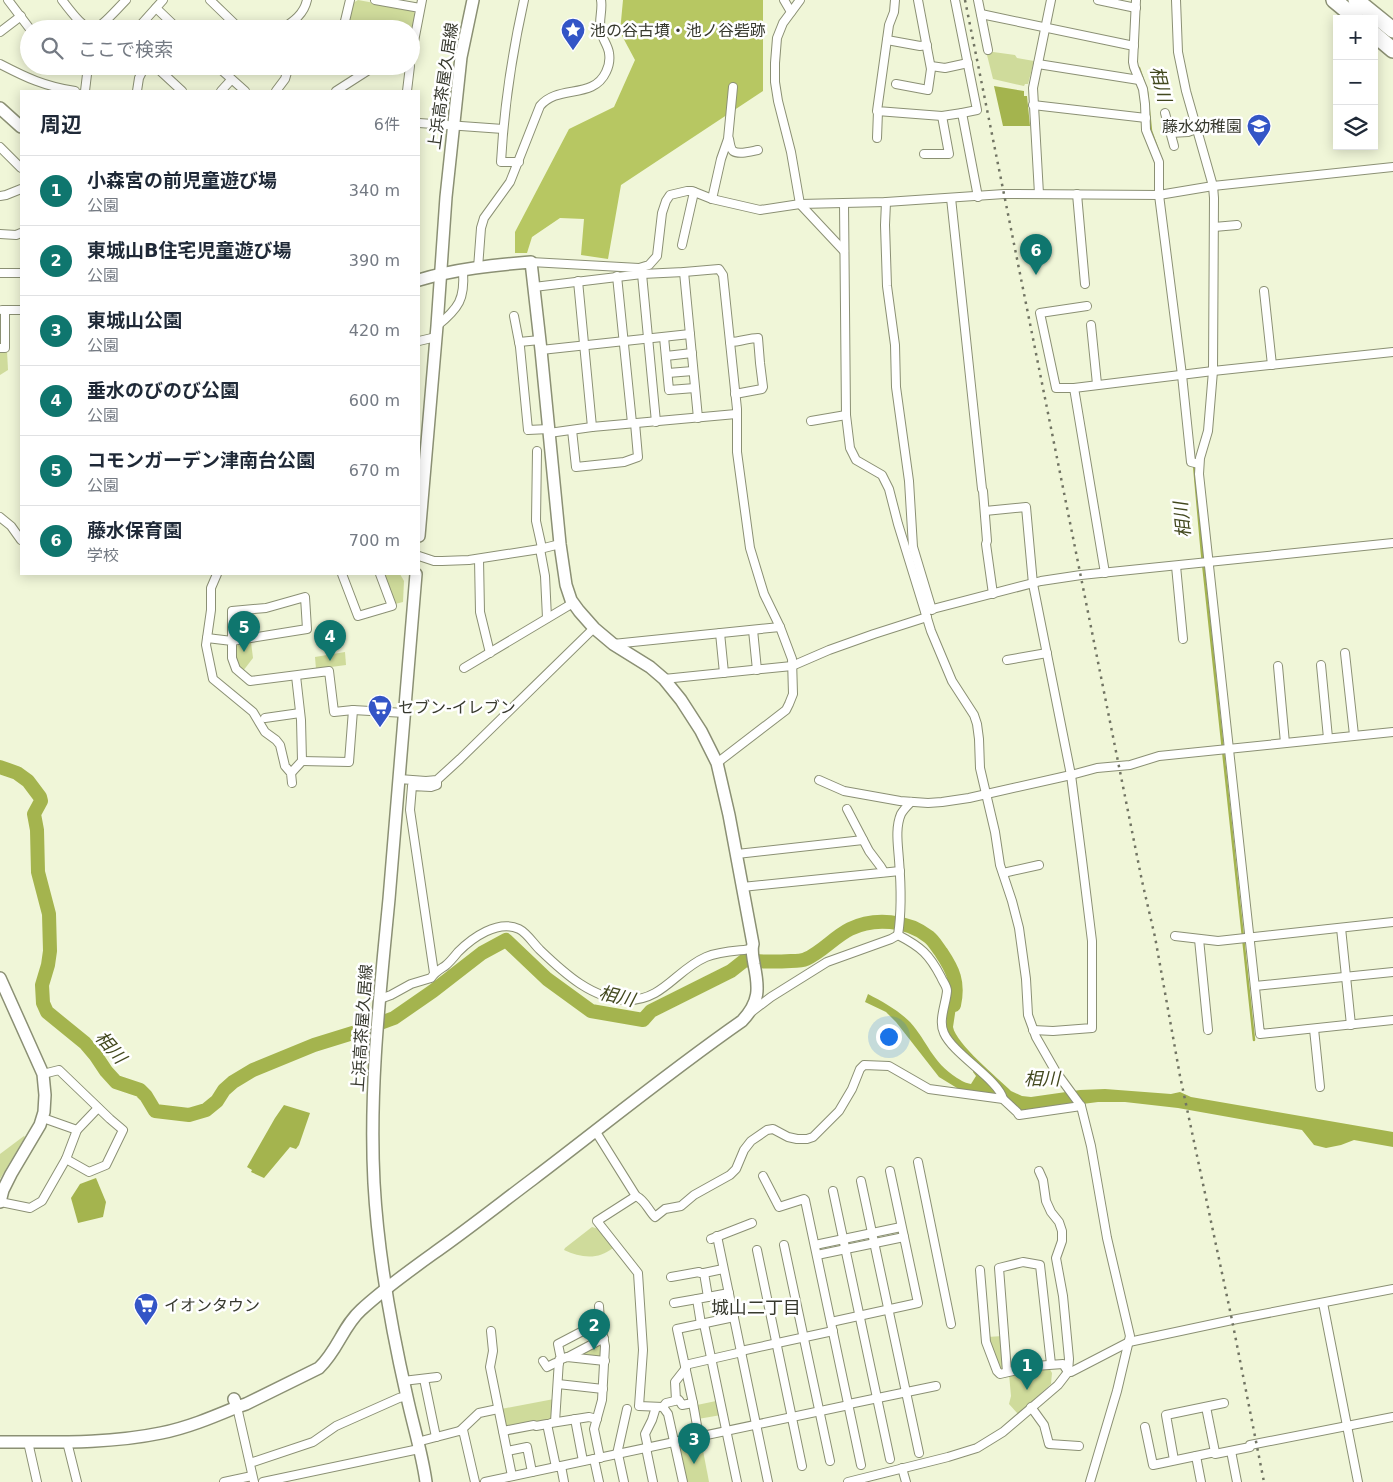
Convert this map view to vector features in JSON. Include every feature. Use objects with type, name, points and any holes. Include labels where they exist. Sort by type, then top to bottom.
[{"type":"highway","points":[[1334,0],[1351,15]]},
{"type":"highway","points":[[1356,0],[1393,30]]},
{"type":"highway","points":[[1378,37],[1393,50]]},
{"type":"street","points":[[8,0],[24,20]]},
{"type":"street","points":[[62,0],[77,20]]},
{"type":"street","points":[[114,0],[119,7]]},
{"type":"street","points":[[107,20],[126,0]]},
{"type":"street","points":[[145,20],[163,0]]},
{"type":"street","points":[[210,0],[231,20]]},
{"type":"street","points":[[218,7],[224,0]]},
{"type":"street","points":[[294,20],[301,14],[307,0]]},
{"type":"street","points":[[345,20],[350,0]]},
{"type":"street","points":[[375,0],[421,4],[418,20]]},
{"type":"street","name":"上浜高茶屋久居線","points":[[420,524],[453,126],[461,57],[473,0]]},
{"type":"street","points":[[519,162],[501,162],[503,129],[512,62],[524,0]]},
{"type":"street","points":[[478,268],[481,228],[484,218],[505,191],[519,162],[536,114],[543,102],[554,95],[591,88],[602,79],[606,72],[610,55],[601,32],[601,0]]},
{"type":"street","points":[[784,0],[791,12]]},
{"type":"street","points":[[800,0],[779,30],[777,38],[775,48],[775,82],[778,101],[791,152],[800,204],[844,251]]},
{"type":"street","points":[[877,138],[881,77],[889,26],[896,0]]},
{"type":"street","points":[[896,84],[928,90],[931,66],[918,0]]},
{"type":"street","points":[[878,111],[942,116],[978,110],[955,0]]},
{"type":"street","points":[[978,0],[988,50]]},
{"type":"street","points":[[1039,194],[1033,88],[1051,0]]},
{"type":"street","points":[[1098,0],[1136,4],[1134,67],[1144,94],[1146,130],[1159,162],[1184,375],[1199,474],[1205,562],[1224,750],[1248,930],[1245,938],[1255,986],[1260,1034],[1393,1020]]},
{"type":"street","points":[[1177,0],[1178,52],[1186,91],[1214,198],[1213,371],[1208,431],[1196,463]]},
{"type":"street","points":[[156,8],[169,20]]},
{"type":"street","points":[[981,14],[1134,46]]},
{"type":"street","points":[[0,32],[21,16]]},
{"type":"street","points":[[887,40],[920,46],[927,45]]},
{"type":"street","points":[[931,66],[945,68],[968,63]]},
{"type":"street","points":[[0,64],[20,74]]},
{"type":"street","points":[[1038,64],[1139,80]]},
{"type":"street","points":[[21,75],[35,82],[70,90]]},
{"type":"street","points":[[85,90],[87,75]]},
{"type":"street","points":[[137,90],[141,75]]},
{"type":"street","points":[[165,75],[181,90]]},
{"type":"street","points":[[227,75],[244,90]]},
{"type":"street","points":[[277,90],[285,79],[285,75]]},
{"type":"street","points":[[338,90],[360,75]]},
{"type":"street","points":[[407,90],[409,75]]},
{"type":"street","points":[[222,90],[232,80]]},
{"type":"street","points":[[712,199],[721,159],[727,145],[733,87]]},
{"type":"street","points":[[1033,105],[1146,118]]},
{"type":"street","points":[[0,108],[20,126]]},
{"type":"street","points":[[962,113],[978,197]]},
{"type":"street","points":[[1165,113],[1174,146]]},
{"type":"street","points":[[924,154],[948,154],[942,116]]},
{"type":"street","points":[[420,123],[503,129]]},
{"type":"street","points":[[1171,133],[1188,132],[1196,129]]},
{"type":"street","points":[[728,137],[731,148],[734,151],[758,150]]},
{"type":"street","points":[[1,149],[20,167]]},
{"type":"street","points":[[534,286],[617,276],[641,271],[654,261],[657,256],[662,213],[666,201],[670,195],[687,191],[760,210],[800,204],[886,202],[1004,194],[1077,194],[1112,197],[1162,195],[1212,186],[1393,167]]},
{"type":"street","points":[[0,196],[20,189]]},
{"type":"street","points":[[682,245],[694,192]]},
{"type":"street","points":[[1077,194],[1085,284]]},
{"type":"street","points":[[951,198],[985,511],[986,544],[993,594]]},
{"type":"street","points":[[886,202],[887,286],[895,344],[896,387],[909,481],[913,547],[928,613]]},
{"type":"street","points":[[844,203],[846,415],[850,448],[856,460],[882,475],[889,489],[928,613],[952,681],[974,715],[977,724],[980,768],[1003,873],[1019,928],[1026,979],[1028,1015],[1033,1030],[1056,1072],[1081,1106],[1091,1146],[1107,1238],[1130,1336],[1118,1391],[1090,1482]]},
{"type":"street","points":[[1214,227],[1237,224]]},
{"type":"street","points":[[0,234],[20,232]]},
{"type":"street","points":[[420,280],[478,268],[531,262],[641,271],[684,272],[719,268],[723,275],[724,283],[735,394],[737,452],[750,548],[764,594],[789,649],[792,666],[792,694],[790,704],[786,710],[717,764]]},
{"type":"street","points":[[0,1442],[98,1441],[162,1433],[177,1429],[319,1368],[336,1349],[355,1316],[386,1288],[450,1242],[681,1065],[742,1021],[756,1000],[758,978],[752,950],[754,944],[730,816],[717,764],[690,713],[664,679],[650,667],[613,644],[594,628],[573,603],[566,585],[560,544],[531,262]]},
{"type":"street","points":[[420,340],[436,331],[460,301],[464,291],[463,271]]},
{"type":"street","points":[[641,271],[656,422]]},
{"type":"street","points":[[684,272],[698,418]]},
{"type":"street","points":[[0,273],[20,273]]},
{"type":"street","points":[[572,430],[576,466],[624,462],[638,457],[617,276]]},
{"type":"street","points":[[578,281],[592,427]]},
{"type":"street","points":[[1264,291],[1272,365]]},
{"type":"street","points":[[1087,306],[1040,313],[1056,388],[1074,388],[1393,352]]},
{"type":"street","points":[[0,348],[5,348],[3,310],[20,310]]},
{"type":"street","points":[[514,316],[528,432],[572,430],[736,414]]},
{"type":"street","points":[[1091,325],[1097,384]]},
{"type":"street","points":[[518,342],[541,345],[584,345],[690,334]]},
{"type":"street","points":[[664,337],[669,390],[695,388]]},
{"type":"street","points":[[730,342],[742,342],[746,338],[758,338],[764,387],[762,390],[735,394]]},
{"type":"street","points":[[666,356],[692,353]]},
{"type":"street","points":[[668,373],[693,371]]},
{"type":"street","points":[[1074,388],[1105,573]]},
{"type":"street","points":[[811,421],[846,415]]},
{"type":"street","points":[[537,451],[536,521],[545,576],[547,618]]},
{"type":"street","points":[[985,511],[1026,507],[1033,584],[1071,776],[1092,941],[1092,1028],[1053,1031],[1033,1030]]},
{"type":"street","points":[[0,517],[11,526],[20,539]]},
{"type":"street","points":[[664,679],[792,666],[928,613],[1041,581],[1393,543]]},
{"type":"street","points":[[420,556],[434,561],[479,559],[560,544]]},
{"type":"street","points":[[479,559],[480,612],[490,652]]},
{"type":"street","points":[[1176,566],[1184,639]]},
{"type":"street","points":[[217,575],[211,588],[211,610],[207,638],[207,649],[214,681],[253,712],[264,732],[280,745],[285,766],[291,773],[292,783]]},
{"type":"street","points":[[342,575],[358,616],[392,606],[380,575]]},
{"type":"street","name":"上浜高茶屋久居線","points":[[416,575],[379,1005],[373,1111],[374,1182],[379,1240],[406,1396],[426,1482]]},
{"type":"street","points":[[207,638],[232,641],[307,629],[305,597],[266,608],[232,611],[232,641],[232,658],[236,669],[250,680],[329,671],[334,712],[353,710],[405,713]]},
{"type":"street","points":[[464,668],[573,603]]},
{"type":"street","points":[[613,644],[780,627]]},
{"type":"street","points":[[399,779],[437,780],[594,628]]},
{"type":"street","points":[[753,630],[756,670]]},
{"type":"street","points":[[720,633],[724,673]]},
{"type":"street","points":[[1008,660],[1047,653]]},
{"type":"street","points":[[1345,653],[1354,735]]},
{"type":"street","points":[[1321,665],[1328,738]]},
{"type":"street","points":[[1278,666],[1285,743]]},
{"type":"street","points":[[291,773],[302,761],[296,676]]},
{"type":"street","points":[[302,761],[349,762],[353,710]]},
{"type":"street","points":[[265,718],[300,713]]},
{"type":"street","points":[[819,780],[844,791],[911,802],[942,802],[1071,776],[1098,768],[1130,765],[1159,756],[1393,732]]},
{"type":"street","points":[[434,973],[410,810],[412,786],[431,787],[437,785],[437,780]]},
{"type":"street","points":[[898,935],[901,916],[897,836],[901,814],[911,802]]},
{"type":"street","points":[[847,809],[884,872]]},
{"type":"street","points":[[737,854],[864,840]]},
{"type":"street","points":[[1003,873],[1039,865]]},
{"type":"street","points":[[742,887],[900,871]]},
{"type":"street","points":[[1175,936],[1218,941],[1393,922]]},
{"type":"street","points":[[379,1005],[391,995],[410,984],[431,978],[434,973],[445,966],[474,938],[501,926],[520,929],[541,951],[596,994],[620,999],[641,999],[652,996],[687,968],[708,956],[752,950]]},
{"type":"street","points":[[1341,928],[1351,1025]]},
{"type":"street","points":[[898,935],[916,944],[930,958],[947,989],[943,1015],[943,1032],[949,1041],[1002,1094],[1003,1099],[1019,1115],[1081,1106]]},
{"type":"street","points":[[748,1014],[818,967],[836,958],[898,935]]},
{"type":"street","points":[[1199,939],[1208,1030]]},
{"type":"street","points":[[1255,986],[1393,972]]},
{"type":"street","points":[[0,978],[42,1074],[45,1095],[42,1118],[36,1133],[7,1182],[0,1202],[30,1208],[42,1202],[66,1159],[77,1130],[98,1108]]},
{"type":"street","points":[[1314,1028],[1320,1087]]},
{"type":"street","points":[[596,1132],[636,1196],[642,1198],[650,1213],[655,1217],[666,1209],[681,1206],[694,1195],[730,1175],[736,1169],[742,1154],[751,1141],[767,1130],[773,1130],[797,1139],[813,1137],[839,1111],[852,1089],[860,1069],[864,1065],[889,1066],[929,1088],[1003,1099]]},
{"type":"street","points":[[42,1074],[59,1070],[123,1130],[106,1165],[89,1172],[66,1159]]},
{"type":"street","points":[[42,1118],[77,1130]]},
{"type":"street","points":[[918,1162],[951,1324]]},
{"type":"street","points":[[831,1322],[918,1303],[890,1171]]},
{"type":"street","points":[[848,1482],[948,1457],[976,1448],[1004,1432],[1058,1385],[1068,1372],[1069,1360],[1056,1258],[1062,1242],[1062,1231],[1059,1222],[1051,1212],[1046,1201],[1039,1171]]},
{"type":"street","points":[[763,1176],[779,1206],[805,1200],[861,1465]]},
{"type":"street","points":[[861,1181],[918,1452]]},
{"type":"street","points":[[834,1191],[890,1459]]},
{"type":"street","points":[[636,1196],[597,1221],[638,1273],[643,1350],[640,1406],[660,1407],[668,1414],[683,1482]]},
{"type":"street","points":[[752,1223],[714,1238],[724,1269],[768,1482]]},
{"type":"street","points":[[815,1245],[901,1227]]},
{"type":"street","points":[[817,1255],[904,1237]]},
{"type":"street","points":[[784,1245],[830,1460]]},
{"type":"street","points":[[757,1250],[802,1466]]},
{"type":"street","points":[[1008,1372],[999,1268],[1023,1262],[1040,1265],[1051,1364]]},
{"type":"street","points":[[672,1277],[724,1269]]},
{"type":"street","points":[[980,1270],[986,1342],[1000,1374],[1051,1364],[1063,1364],[1068,1372]]},
{"type":"street","points":[[704,1272],[708,1297]]},
{"type":"street","points":[[1068,1372],[1072,1372],[1129,1342],[1393,1289]]},
{"type":"street","points":[[674,1303],[729,1293]]},
{"type":"street","points":[[698,1299],[737,1482]]},
{"type":"street","points":[[1322,1303],[1358,1482]]},
{"type":"street","points":[[598,1306],[605,1346],[602,1400],[594,1429],[599,1482]]},
{"type":"street","points":[[699,1437],[677,1329],[734,1317]]},
{"type":"street","points":[[564,1482],[551,1423],[563,1360],[558,1344],[600,1322]]},
{"type":"street","points":[[492,1331],[493,1351],[490,1367],[513,1478]]},
{"type":"street","points":[[676,1400],[675,1382],[686,1367],[741,1351],[833,1331]]},
{"type":"street","points":[[543,1361],[547,1367],[604,1338]]},
{"type":"street","points":[[563,1360],[605,1361]]},
{"type":"street","points":[[404,1381],[437,1377]]},
{"type":"street","points":[[424,1379],[436,1437]]},
{"type":"street","points":[[558,1384],[603,1389]]},
{"type":"street","points":[[485,1482],[513,1478],[530,1472],[936,1386]]},
{"type":"street","points":[[250,1463],[313,1442],[337,1426],[406,1396]]},
{"type":"street","points":[[653,1482],[645,1434],[652,1420],[660,1407],[666,1403],[679,1400],[682,1405],[693,1403]]},
{"type":"street","points":[[224,1482],[253,1479],[236,1403]]},
{"type":"street","points":[[1174,1460],[1166,1415],[1224,1403]]},
{"type":"street","points":[[1031,1407],[1044,1425],[1049,1444],[1079,1446]]},
{"type":"street","points":[[1206,1407],[1215,1452]]},
{"type":"street","points":[[263,1482],[418,1446],[436,1437],[460,1431],[479,1413],[498,1409]]},
{"type":"street","points":[[624,1482],[618,1454],[627,1409]]},
{"type":"street","points":[[503,1431],[589,1417],[597,1419]]},
{"type":"street","points":[[1145,1427],[1153,1465],[1215,1452],[1215,1454],[1231,1451],[1250,1447],[1250,1445],[1393,1417]]},
{"type":"street","points":[[575,1419],[584,1461]]},
{"type":"street","points":[[460,1431],[463,1430],[475,1482]]},
{"type":"street","points":[[28,1442],[37,1482]]},
{"type":"street","points":[[67,1442],[77,1482]]},
{"type":"street","points":[[1092,1446],[1100,1447]]},
{"type":"street","points":[[507,1451],[527,1447],[531,1482]]},
{"type":"street","points":[[1231,1451],[1237,1482]]},
{"type":"street","points":[[1196,1456],[1201,1482]]},
{"type":"street","points":[[902,1468],[906,1482]]},
{"type":"shaded area","points":[[358,0],[413,10],[415,14],[414,20],[349,20],[353,3]]},
{"type":"shaded area","points":[[623,0],[763,0],[763,91],[621,185],[608,259],[581,255],[584,219],[560,218],[532,237],[527,253],[515,253],[515,232],[569,129],[614,107],[635,60],[620,32]]},
{"type":"shaded area","points":[[986,51],[1015,55],[1017,58],[1034,61],[1028,84],[1024,86],[993,79]]},
{"type":"shaded area","points":[[994,86],[1024,91],[1024,96],[1027,96],[1030,126],[1003,126]]},
{"type":"shaded area","points":[[0,351],[7,351],[8,370],[0,375]]},
{"type":"shaded area","points":[[384,575],[401,575],[404,581],[403,602],[395,604]]},
{"type":"shaded area","points":[[251,642],[253,658],[243,671],[236,657],[236,647],[239,644]]},
{"type":"shaded area","points":[[345,652],[346,665],[316,669],[315,657]]},
{"type":"shaded area","points":[[949,959],[958,994],[953,1027],[956,1034],[969,1051],[988,1070],[1011,1091],[1022,1096],[1031,1097],[1080,1090],[1105,1089],[1171,1094],[1180,1092],[1191,1097],[1393,1132],[1393,1147],[1354,1140],[1326,1148],[1314,1145],[1302,1130],[1178,1108],[1125,1102],[1098,1102],[1021,1112],[957,1088],[939,1077],[886,1012],[865,1002],[868,994],[900,1014],[916,1029],[930,1051],[948,1072],[971,1084],[976,1076],[973,1072],[973,1061],[949,1035],[946,1027],[947,1011],[953,987]]},
{"type":"shaded area","points":[[284,1105],[310,1113],[299,1145],[296,1149],[290,1147],[264,1178],[251,1172],[252,1170],[247,1167]]},
{"type":"shaded area","points":[[25,1137],[0,1179],[0,1154]]},
{"type":"shaded area","points":[[96,1178],[106,1202],[103,1217],[78,1223],[71,1198],[80,1184]]},
{"type":"shaded area","points":[[592,1227],[599,1229],[613,1248],[595,1256],[577,1255],[564,1250],[565,1248]]},
{"type":"shaded area","points":[[1003,1336],[1006,1369],[999,1371],[987,1337]]},
{"type":"shaded area","points":[[601,1344],[601,1357],[579,1356],[578,1354]]},
{"type":"shaded area","points":[[1048,1366],[1052,1373],[1051,1384],[1018,1414],[1009,1404],[1011,1396],[1009,1374]]},
{"type":"shaded area","points":[[554,1399],[553,1417],[551,1420],[508,1428],[505,1426],[501,1409]]},
{"type":"shaded area","points":[[716,1401],[719,1404],[721,1415],[698,1419],[697,1405]]},
{"type":"shaded area","points":[[701,1440],[709,1482],[685,1482],[678,1444]]},
{"type":"waterway","name":"相川","points":[[1139,68],[1147,92],[1151,131],[1161,159]]},
{"type":"waterway","name":"相川","points":[[1194,465],[1254,1040]]},
{"type":"waterway","name":"相川","points":[[0,767],[17,773],[28,781],[41,801],[34,814],[37,830],[38,872],[49,914],[50,951],[42,985],[43,1003],[47,1012],[85,1043],[116,1082],[140,1090],[155,1111],[189,1115],[206,1110],[217,1101],[224,1090],[233,1082],[253,1070],[314,1045],[394,1018],[482,953],[506,940],[547,979],[591,1011],[643,1020],[651,1011],[731,971],[745,960],[774,962],[803,960],[859,925],[891,922],[921,931],[934,942],[949,965],[954,977],[956,990],[954,1005]]},
{"type":"railway","points":[[965,0],[1142,881],[1155,937],[1180,1076],[1264,1482]]},
{"type":"place","name":"池の谷古墳・池ノ谷砦跡","points":[[573,51]]},
{"type":"place","name":"藤水幼稚園","points":[[1259,147]]},
{"type":"place","name":"藤水保育園","points":[[1036,275]]},
{"type":"place","name":"コモンガーデン津南台公園","points":[[244,652]]},
{"type":"place","name":"垂水のびのび公園","points":[[330,661]]},
{"type":"place","name":"セブン-イレブン","points":[[380,728]]},
{"type":"place","name":"イオンタウン","points":[[146,1326]]},
{"type":"place","name":"東城山B住宅児童遊び場","points":[[594,1350]]},
{"type":"place","name":"小森宮の前児童遊び場","points":[[1027,1390]]},
{"type":"place","name":"東城山公園","points":[[694,1464]]},
{"type":"district","name":"城山二丁目","points":[[756,1307]]}]
